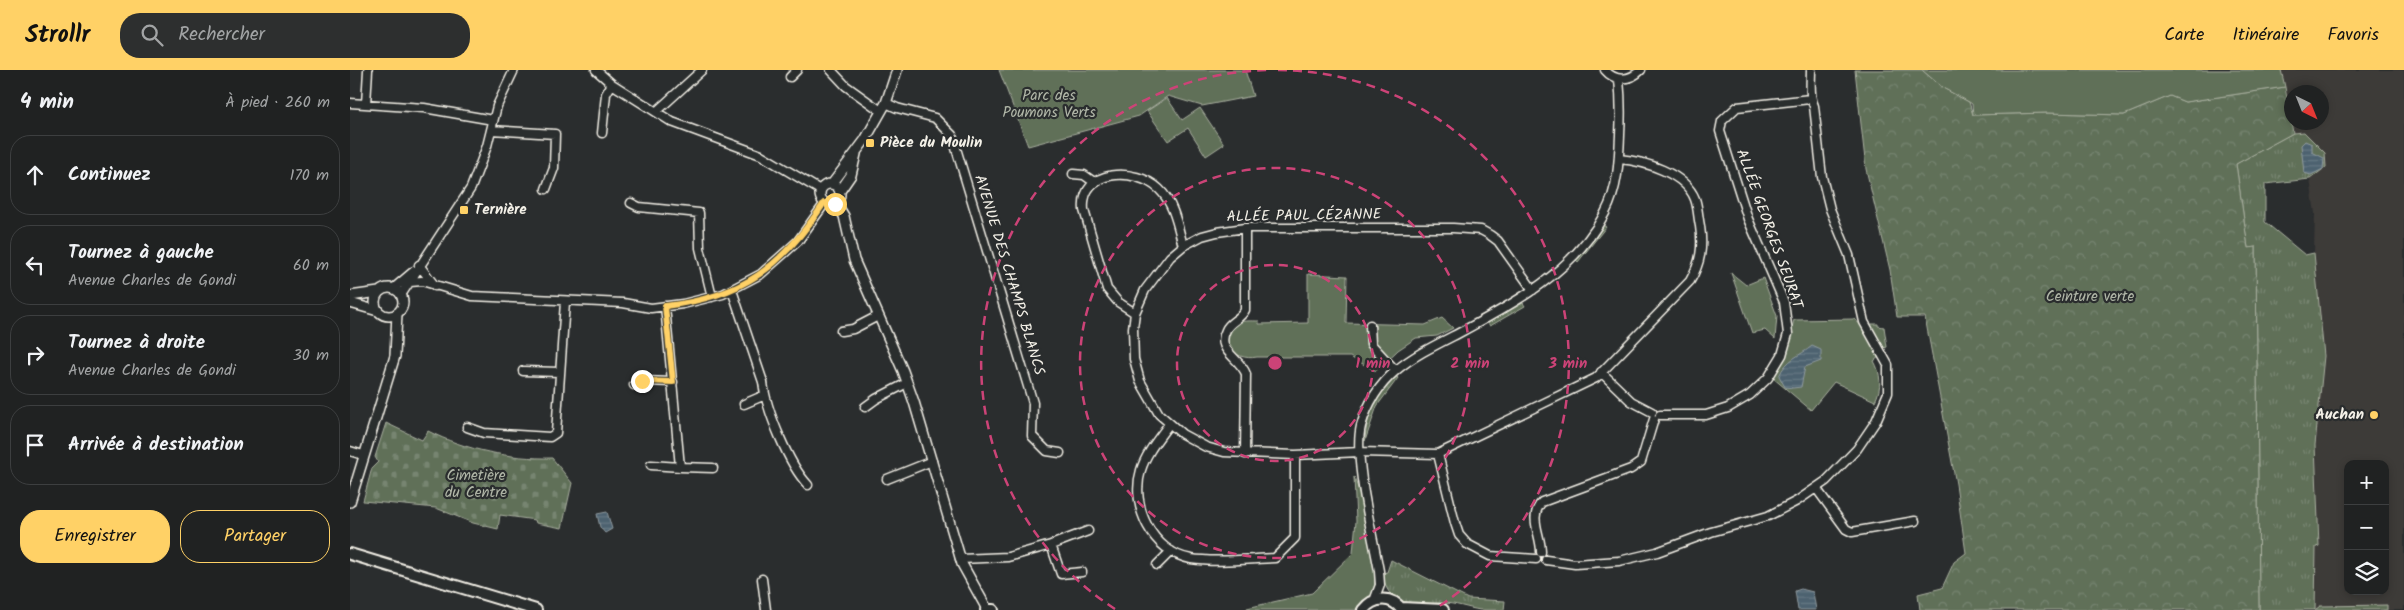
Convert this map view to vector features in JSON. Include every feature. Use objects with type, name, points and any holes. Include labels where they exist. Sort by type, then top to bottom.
[{"type":"main road","points":[[350,554],[536,610]]},
{"type":"main road","points":[[350,560],[516,610]]},
{"type":"main road","points":[[1363,610],[1374,601],[1388,600],[1401,609],[1442,610]]},
{"type":"street","points":[[366,104],[368,70]]},
{"type":"street","points":[[401,295],[471,188],[500,99],[514,70]]},
{"type":"street","points":[[596,70],[612,84],[672,122],[761,154],[820,190]]},
{"type":"street","points":[[656,112],[702,70]]},
{"type":"street","points":[[790,76],[797,70]]},
{"type":"street","name":"AVENUE DES CHAMPS BLANCS","points":[[832,70],[846,86],[883,107],[898,108],[935,118],[952,135],[1033,402],[1032,436],[1047,451],[1060,453]]},
{"type":"street","points":[[856,154],[851,175],[840,191],[840,197],[836,203],[830,205],[824,203],[820,198],[820,190],[825,185],[832,184],[856,154],[883,107],[897,70]]},
{"type":"street","points":[[1605,70],[1619,79],[1630,78],[1641,70]]},
{"type":"street","points":[[1656,415],[1641,462],[1631,469],[1542,502],[1537,508],[1534,514],[1541,563],[1546,560],[1575,564],[1607,562],[1657,552],[1711,532],[1768,516],[1816,488],[1843,465],[1868,435],[1884,406],[1890,375],[1882,352],[1864,322],[1849,255],[1828,202],[1822,177],[1814,106],[1810,99],[1812,90],[1810,70]]},
{"type":"street","points":[[1388,600],[1380,585],[1360,452],[1361,427],[1371,400],[1395,370],[1411,358],[1503,310],[1533,290],[1564,265],[1593,231],[1606,212],[1613,190],[1619,159],[1622,98],[1619,79]]},
{"type":"street","points":[[602,133],[606,94],[612,84]]},
{"type":"street","name":"ALLÉE GEORGES SEURAT","points":[[1601,372],[1630,401],[1656,415],[1706,415],[1728,408],[1750,394],[1768,378],[1782,355],[1788,334],[1784,302],[1748,220],[1720,131],[1722,120],[1737,107],[1810,99]]},
{"type":"street","points":[[350,103],[424,108],[493,120]]},
{"type":"street","points":[[491,130],[555,134],[554,168],[546,188]]},
{"type":"street","points":[[1539,555],[1490,556],[1467,544],[1459,535],[1438,454],[1522,412],[1584,385],[1601,372],[1690,281],[1699,266],[1702,241],[1695,199],[1684,184],[1656,168],[1619,159]]},
{"type":"street","points":[[1073,174],[1084,175],[1094,182]]},
{"type":"street","points":[[1135,313],[1118,302],[1107,288],[1084,210],[1086,194],[1094,182],[1107,176],[1120,175],[1148,180],[1159,189],[1172,208],[1183,246]]},
{"type":"street","points":[[832,184],[840,191]]},
{"type":"street","points":[[631,203],[639,207],[699,213],[700,248],[712,297]]},
{"type":"street","points":[[410,282],[422,281],[472,296],[564,302],[623,303],[652,308],[665,306],[712,297],[732,290],[761,274],[789,251],[824,203]]},
{"type":"street","points":[[836,203],[844,216],[851,253],[907,383],[932,460],[960,559],[989,610]]},
{"type":"street","points":[[1245,228],[1245,310],[1242,316],[1227,327],[1224,338],[1228,354],[1244,367],[1246,374],[1245,454]]},
{"type":"street","name":"ALLÉE PAUL CÉZANNE","points":[[1438,454],[1360,452],[1295,456],[1245,454],[1206,447],[1169,424],[1154,406],[1140,381],[1134,360],[1135,313],[1152,278],[1170,257],[1183,246],[1217,232],[1245,228],[1453,228],[1481,230],[1498,241],[1533,290]]},
{"type":"street","points":[[418,267],[437,287]]},
{"type":"street","points":[[350,296],[394,288],[418,267]]},
{"type":"street","points":[[350,502],[395,356],[397,314],[403,304],[401,295],[394,288]]},
{"type":"street","points":[[732,290],[763,382],[765,395],[791,462],[798,474],[808,485]]},
{"type":"street","points":[[379,292],[374,302],[396,333]]},
{"type":"street","points":[[467,427],[484,433],[552,436],[557,429],[564,302]]},
{"type":"street","points":[[350,304],[382,313],[397,314]]},
{"type":"street","points":[[665,306],[680,467]]},
{"type":"street","points":[[841,331],[853,329],[878,316]]},
{"type":"street","points":[[1370,325],[1371,344],[1395,370]]},
{"type":"street","points":[[523,371],[560,372]]},
{"type":"street","points":[[634,385],[642,381],[673,382]]},
{"type":"street","points":[[865,407],[876,398],[907,383]]},
{"type":"street","points":[[744,404],[765,395]]},
{"type":"street","points":[[1169,424],[1141,469],[1137,495],[1145,523],[1156,538],[1171,551],[1190,559],[1275,558],[1295,538],[1295,456]]},
{"type":"street","points":[[350,451],[363,455]]},
{"type":"street","points":[[887,479],[932,460]]},
{"type":"street","points":[[651,465],[712,468]]},
{"type":"street","points":[[1816,488],[1846,529],[1852,532],[1915,522]]},
{"type":"street","points":[[960,559],[1008,558],[1051,546],[1088,531]]},
{"type":"street","points":[[1051,546],[1061,574],[1082,572]]},
{"type":"street","points":[[1158,565],[1171,551]]},
{"type":"street","points":[[762,579],[766,610]]},
{"type":"street","points":[[1374,601],[1380,585]]},
{"type":"shaded area","points":[[2281,70],[2404,70],[2404,610],[2315,610],[2316,547],[2319,546],[2315,445],[2324,356],[2314,253],[2315,213],[2310,179],[2326,167],[2304,132],[2293,133],[2293,130],[2329,130],[2329,85],[2284,85]]},
{"type":"green space","name":"Parc des Poumons Verts","points":[[999,70],[1245,70],[1253,96],[1202,106],[1168,96],[1139,116],[1028,146]]},
{"type":"green space","name":"Ceinture verte","points":[[1855,70],[1922,70],[1943,88],[1969,102],[1973,115],[2047,113],[2124,115],[2170,96],[2185,102],[2284,87],[2284,130],[2292,130],[2293,133],[2236,164],[2248,248],[2256,247],[2259,610],[1920,610],[1918,594],[1942,588],[1954,562],[1966,553],[1956,484],[1925,317],[1897,317],[1890,270],[1866,169]]},
{"type":"green space","points":[[1922,70],[2281,70],[2285,85],[2284,87],[2185,102],[2170,96],[2124,115],[2047,113],[1973,115],[1972,104],[1943,88]]},
{"type":"green space","points":[[1167,98],[1182,120],[1200,108],[1224,144],[1206,156],[1188,128],[1168,141],[1147,111]]},
{"type":"green space","points":[[2304,132],[2325,153],[2326,167],[2310,179],[2265,184],[2265,222],[2305,255],[2314,253],[2324,356],[2315,445],[2319,546],[2316,547],[2315,610],[2259,610],[2256,247],[2248,248],[2236,164],[2293,133]]},
{"type":"green space","points":[[1603,225],[1606,227],[1578,262],[1575,259]]},
{"type":"green space","points":[[1731,273],[1746,285],[1763,278],[1777,316],[1775,339],[1765,330],[1752,333]]},
{"type":"green space","points":[[1308,274],[1347,276],[1346,323],[1425,325],[1442,318],[1453,328],[1437,336],[1416,338],[1398,350],[1376,371],[1350,357],[1248,358],[1240,356],[1229,348],[1226,336],[1229,330],[1235,324],[1244,321],[1259,321],[1259,324],[1308,323]]},
{"type":"green space","points":[[1523,303],[1525,306],[1490,326],[1488,323]]},
{"type":"green space","points":[[1854,319],[1861,325],[1880,356],[1874,361],[1880,381],[1875,401],[1834,382],[1811,410],[1773,378],[1783,361],[1794,320]]},
{"type":"green space","points":[[1869,324],[1878,324],[1878,326],[1884,327],[1887,347],[1884,348]]},
{"type":"green space","points":[[1395,375],[1398,378],[1377,406],[1365,441],[1370,413],[1383,389]]},
{"type":"green space","name":"Cimetière du Centre","points":[[386,423],[422,440],[428,431],[442,438],[488,452],[521,457],[552,458],[572,483],[562,528],[536,523],[535,520],[500,515],[498,529],[473,523],[436,508],[363,501],[372,468],[378,462],[375,457]]},
{"type":"green space","points":[[1354,477],[1362,501],[1373,555],[1375,572],[1372,595],[1355,610],[1247,610],[1247,608],[1312,593],[1353,553],[1356,521]]},
{"type":"green space","points":[[1391,560],[1468,599],[1505,601],[1504,610],[1480,610],[1447,603],[1423,604],[1404,602],[1390,593],[1385,584],[1383,573],[1387,572]]},
{"type":"green space","points":[[2387,605],[2387,610],[2315,610],[2320,606]]},
{"type":"water","points":[[2305,141],[2312,144],[2312,152],[2324,158],[2323,169],[2311,175],[2304,173],[2301,145]]},
{"type":"water","points":[[1812,346],[1821,350],[1821,361],[1805,367],[1801,387],[1785,387],[1779,376],[1782,370],[1789,362]]},
{"type":"water","points":[[607,512],[612,529],[605,533],[600,527],[597,514]]},
{"type":"water","points":[[1801,589],[1813,592],[1816,610],[1798,610],[1795,591]]},
{"type":"place","name":"Pièce du Moulin","points":[[870,143]]},
{"type":"place","name":"Ternière","points":[[464,210]]},
{"type":"place","name":"Auchan","points":[[2374,415]]},
{"type":"route","points":[[642,381],[673,382],[665,306],[683,304],[723,294],[761,274],[798,242],[824,203],[827,205],[835,204]]}]
